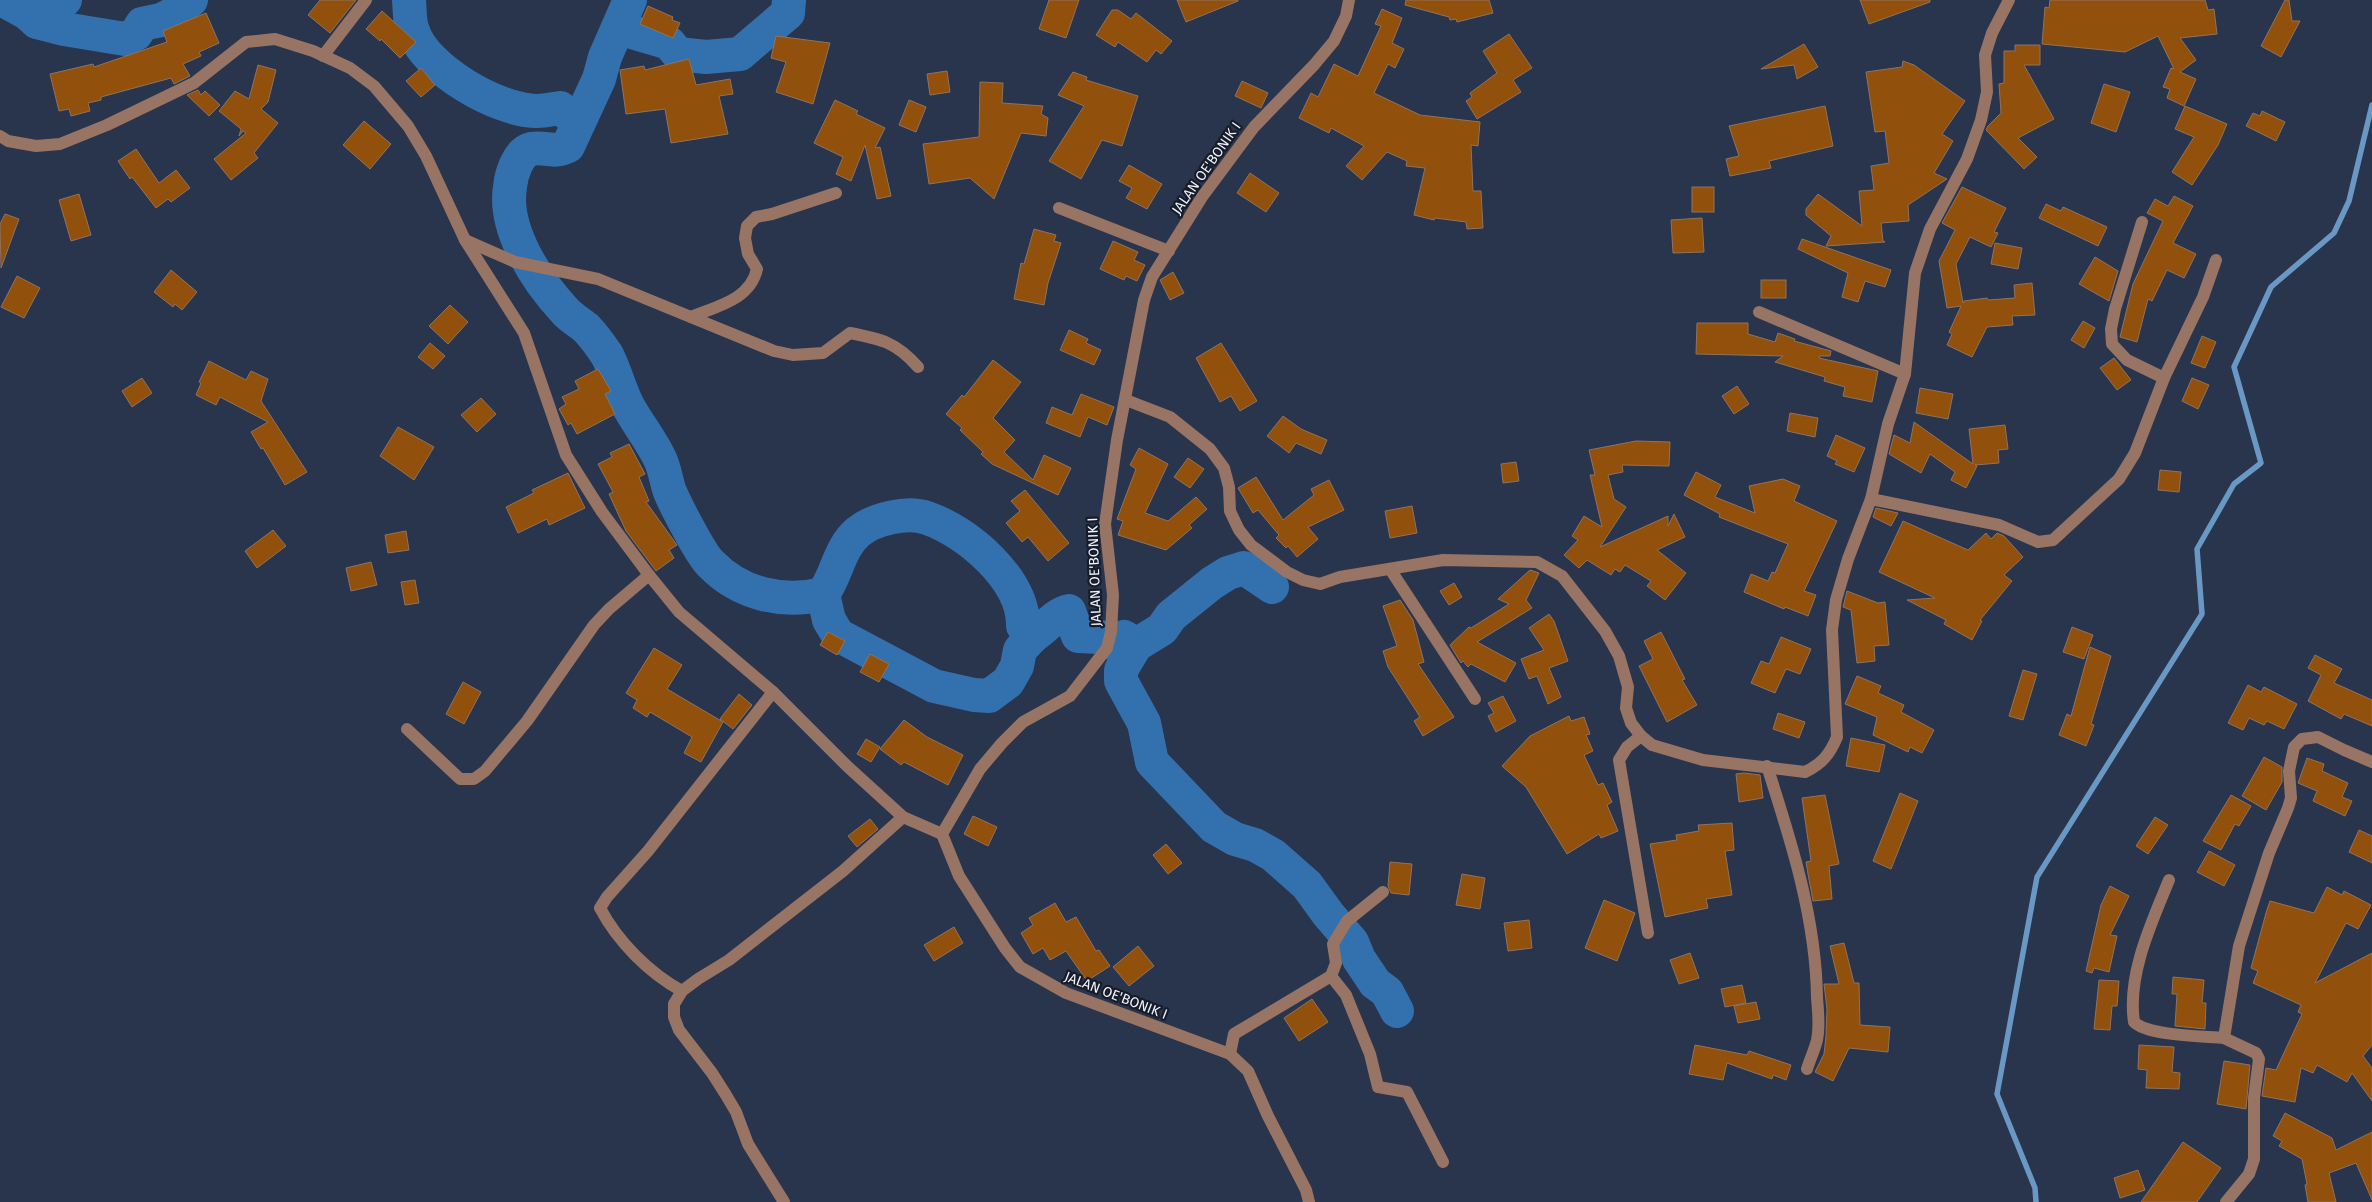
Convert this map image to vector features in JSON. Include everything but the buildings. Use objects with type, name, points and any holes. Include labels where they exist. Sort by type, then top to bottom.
[{"type":"street","points":[[323,56],[366,0]]},
{"type":"street","name":"JALAN OE'BONIK I","points":[[1309,1202],[1306,1190],[1268,1116],[1248,1071],[1230,1054],[1066,993],[1020,967],[1005,948],[959,876],[942,834],[980,769],[1002,744],[1023,722],[1070,696],[1107,648],[1111,632],[1113,595],[1105,524],[1117,440],[1144,300],[1152,277],[1202,197],[1254,126],[1314,65],[1334,41],[1346,16],[1349,0]]},
{"type":"street","points":[[1126,400],[1170,417],[1210,449],[1224,468],[1229,487],[1230,511],[1239,530],[1251,545],[1287,572],[1303,580],[1320,584],[1340,576],[1443,560],[1537,562],[1562,576],[1605,631],[1619,656],[1628,687],[1626,708],[1632,723],[1641,736],[1652,745],[1703,760],[1767,766],[1805,772],[1818,766],[1830,752],[1837,737],[1832,630],[1836,600],[1848,559],[1871,499],[1888,424],[1905,374],[1915,272],[1930,229],[1967,159],[1978,128],[1987,92],[1985,55],[1992,33],[2009,0]]},
{"type":"street","points":[[0,136],[8,141],[36,146],[60,144],[107,125],[194,83],[246,42],[275,39],[350,68],[374,86],[408,126],[426,156],[466,240],[524,333],[566,454],[602,512],[649,575],[679,612],[773,692],[846,766],[903,817],[942,834]]},
{"type":"street","points":[[691,317],[734,298],[748,289],[754,281],[757,269],[748,254],[745,238],[747,226],[756,217],[772,214],[836,192]]},
{"type":"street","points":[[1059,208],[1169,251]]},
{"type":"street","points":[[2142,222],[2115,309],[2111,330],[2112,344],[2127,360],[2164,378]]},
{"type":"street","points":[[466,240],[515,262],[598,279],[768,349],[792,355],[823,353],[850,333],[888,341],[904,351],[918,366]]},
{"type":"street","points":[[1871,499],[2000,525],[2038,542],[2053,540],[2119,478],[2135,453],[2164,378],[2203,297],[2216,260]]},
{"type":"street","points":[[1759,312],[1905,374]]},
{"type":"street","points":[[1390,569],[1474,699]]},
{"type":"street","points":[[408,729],[460,780],[474,779],[485,771],[527,721],[594,625],[609,609],[649,575]]},
{"type":"street","points":[[682,991],[660,979],[610,927],[600,908],[607,897],[648,851],[773,692]]},
{"type":"street","points":[[1641,736],[1627,747],[1619,760],[1648,934]]},
{"type":"street","points":[[2224,1038],[2239,946],[2269,853],[2291,798],[2290,771],[2294,747],[2302,739],[2318,737],[2372,762]]},
{"type":"street","points":[[1767,766],[1794,848],[1810,929],[1817,979],[1817,1041],[1807,1069]]},
{"type":"street","points":[[784,1202],[748,1144],[736,1112],[679,1030],[674,1017],[674,1004],[682,991],[698,978],[729,960],[843,871],[903,817]]},
{"type":"street","points":[[2169,880],[2143,949],[2136,980],[2134,1022],[2139,1027],[2156,1031],[2224,1038],[2256,1053],[2259,1059],[2254,1098],[2254,1159],[2249,1174],[2226,1202]]},
{"type":"street","points":[[1230,1054],[1234,1034],[1331,976],[1336,963],[1333,944],[1347,921],[1384,892]]},
{"type":"street","points":[[1331,976],[1346,995],[1370,1054],[1378,1087],[1407,1092],[1443,1162]]},
{"type":"waterway","points":[[3,0],[27,13],[37,22],[64,29],[125,39],[136,34],[142,24],[161,20],[173,14],[191,0]]},
{"type":"waterway","points":[[37,22],[65,0]]},
{"type":"waterway","points":[[409,0],[410,20],[420,45],[432,60],[447,73],[484,96],[503,104],[537,111],[560,108],[579,122]]},
{"type":"waterway","points":[[630,0],[605,57],[599,79],[568,146],[553,150],[541,148],[526,151],[519,159],[512,176],[509,203],[517,237],[533,270],[554,299],[567,313],[589,331],[607,355],[627,404],[660,459],[670,492],[695,541],[707,559],[722,574],[735,583],[763,594],[793,598],[823,594],[832,579],[846,546],[858,532],[882,520],[910,515],[919,516],[943,525],[959,534],[991,560],[1004,575],[1014,592],[1021,609],[1023,626],[1033,636],[1059,615],[1069,611],[1078,636],[1100,637],[1112,643],[1124,637],[1136,645],[1121,670],[1121,681],[1144,723],[1152,762],[1214,827],[1235,839],[1255,845],[1273,855],[1307,885],[1352,942],[1359,959],[1375,983],[1387,992],[1397,1011]]},
{"type":"waterway","points":[[618,28],[669,43],[678,54],[706,57],[740,54],[788,13],[789,0]]},
{"type":"waterway","points":[[2036,1202],[2035,1188],[1997,1094],[2037,877],[2202,614],[2197,549],[2234,484],[2261,463],[2234,367],[2271,287],[2334,233],[2349,201],[2372,105]]},
{"type":"waterway","points":[[1136,645],[1162,629],[1171,616],[1212,583],[1228,573],[1244,568],[1272,587]]},
{"type":"waterway","points":[[823,594],[829,620],[838,635],[934,686],[974,695],[989,696],[1008,682],[1017,666],[1020,650],[1033,636]]}]
